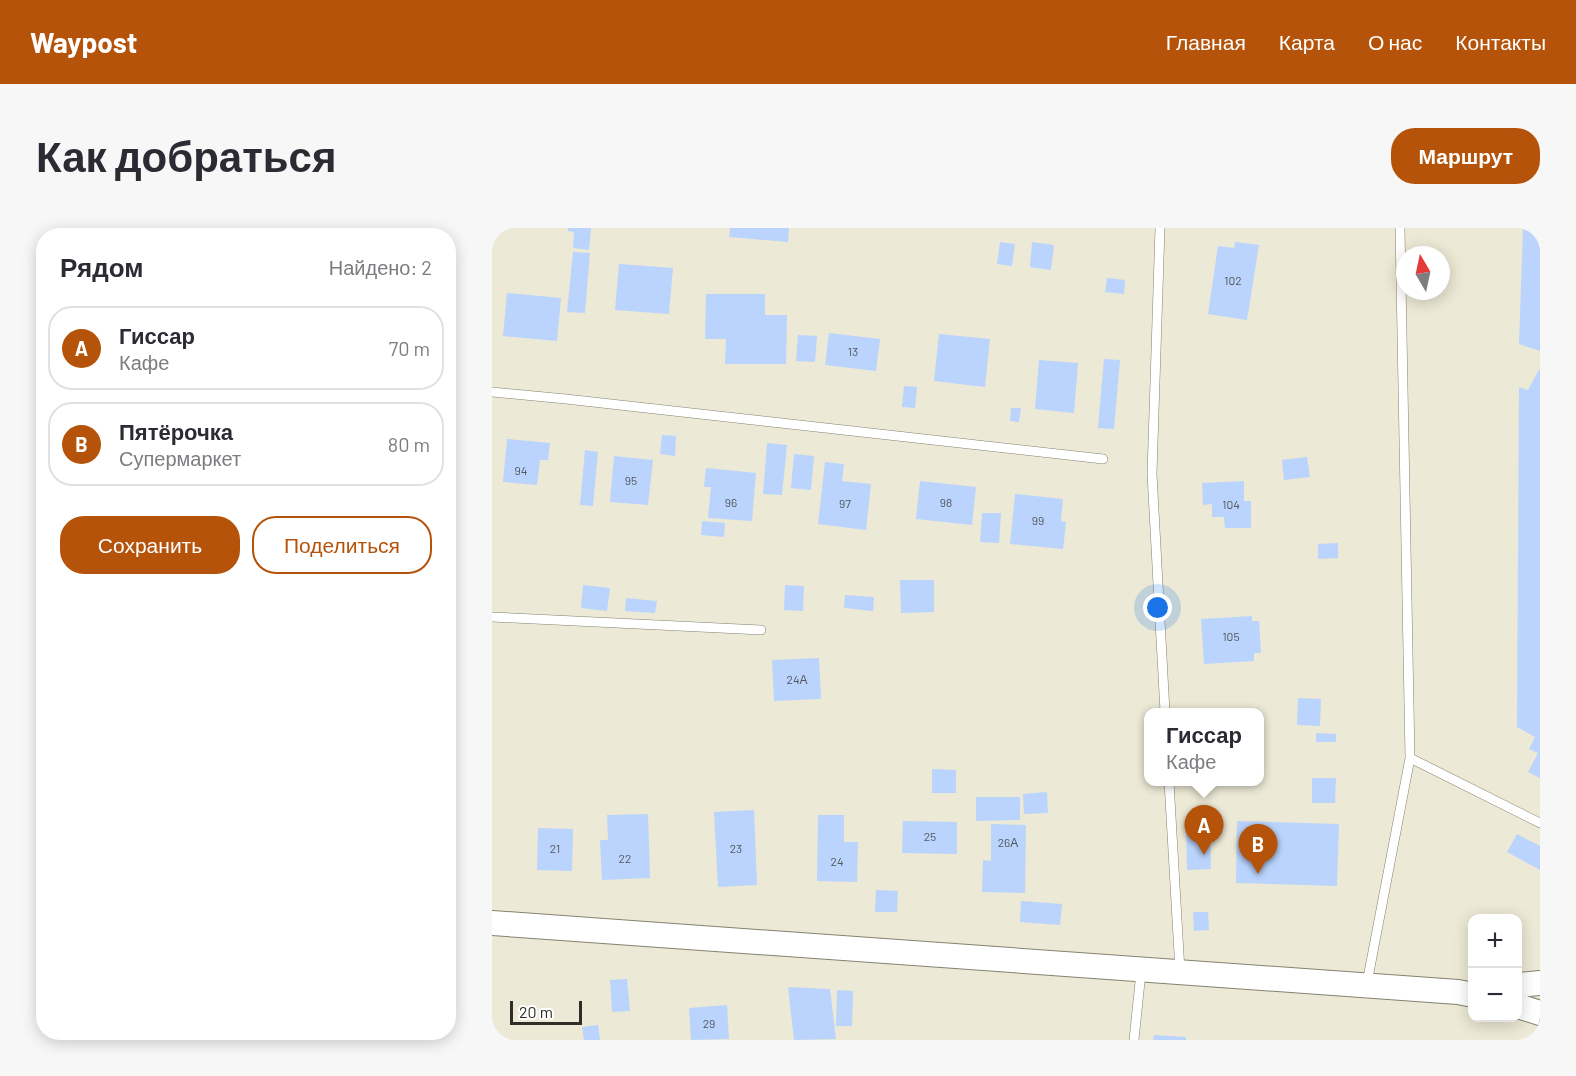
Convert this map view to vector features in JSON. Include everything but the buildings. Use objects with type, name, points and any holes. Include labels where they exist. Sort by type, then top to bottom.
[{"type":"street","points":[[492,922],[1468,992]]},
{"type":"street","points":[[1522,985],[1540,983]]},
{"type":"street","points":[[1522,1007],[1540,1013]]},
{"type":"lane","points":[[1161,228],[1152,474],[1165,708]]},
{"type":"lane","points":[[1367,986],[1410,758],[1400,228]]},
{"type":"lane","points":[[492,392],[1103,459]]},
{"type":"lane","points":[[492,617],[761,630]]},
{"type":"lane","points":[[1410,758],[1540,823]]},
{"type":"lane","points":[[1169,786],[1180,971]]},
{"type":"lane","points":[[1134,1040],[1141,969]]},
{"type":"place","name":"Гиссар","points":[[1204,855]]},
{"type":"place","name":"Пятёрочка","points":[[1258,874]]}]
